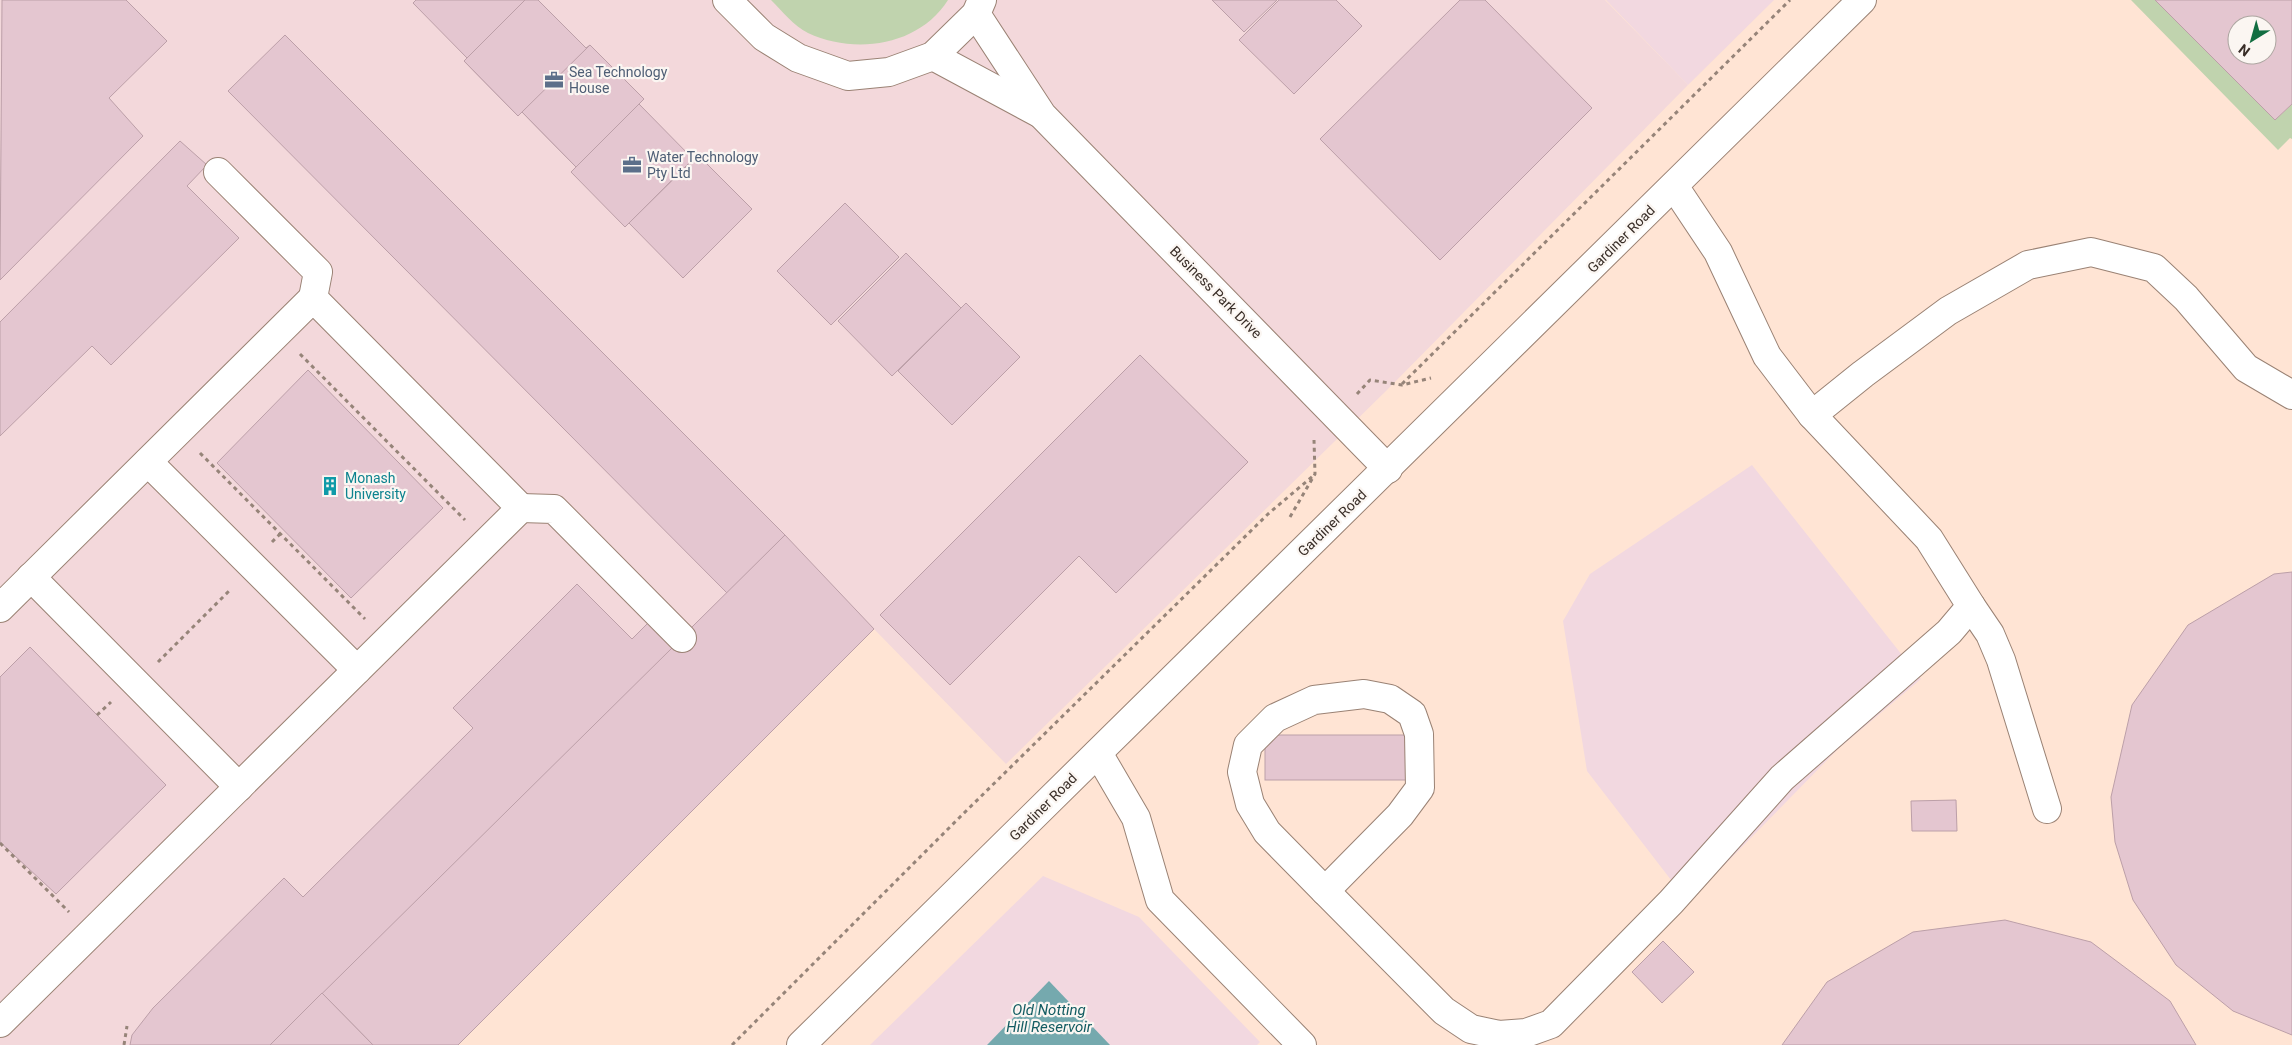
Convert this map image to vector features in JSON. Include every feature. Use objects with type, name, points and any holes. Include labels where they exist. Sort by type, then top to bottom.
[{"type":"street","name":"Business Park Drive","points":[[728,0],[764,37],[798,58],[848,76],[889,72],[933,56],[979,7],[1042,115],[1388,469]]},
{"type":"street","name":"Gardiner Road","points":[[802,1045],[1862,0]]},
{"type":"street","name":"Business Park Drive","points":[[933,56],[1042,115]]},
{"type":"street","points":[[0,608],[313,298],[318,272],[218,172]]},
{"type":"street","points":[[1674,186],[1718,252],[1767,356],[1812,416],[1929,539],[1990,634],[2002,660],[2047,809]]},
{"type":"street","points":[[1812,416],[1863,374],[1948,311],[2028,265],[2091,252],[2154,268],[2186,298],[2246,368],[2292,395]]},
{"type":"street","points":[[313,298],[521,508],[554,509],[682,638]]},
{"type":"street","points":[[148,462],[357,670]]},
{"type":"street","points":[[0,1023],[521,508]]},
{"type":"street","points":[[31,577],[239,786]]},
{"type":"street","points":[[1325,890],[1400,815],[1420,788],[1420,734],[1412,714],[1390,699],[1364,694],[1314,700],[1275,718],[1248,745],[1242,772],[1250,804],[1267,832],[1444,1010],[1471,1030],[1499,1034],[1526,1033],[1551,1024],[1671,902],[1782,778],[1949,632],[1971,606]]},
{"type":"street","points":[[1098,753],[1136,818],[1160,900],[1302,1045]]},
{"type":"path","points":[[1402,385],[1790,0]]},
{"type":"path","points":[[279,332],[486,542]]},
{"type":"path","points":[[178,432],[386,641]]},
{"type":"path","points":[[732,1045],[1268,514],[1315,474]]},
{"type":"path","points":[[136,684],[253,566]]},
{"type":"path","points":[[0,843],[90,934]]},
{"type":"path","points":[[124,1045],[127,1026]]},
{"type":"shaded area","points":[[0,0],[1605,0],[1688,85],[1387,390],[1006,764],[874,629],[458,1045],[0,1045]]},
{"type":"shaded area","points":[[1606,0],[1774,0],[1688,85]]},
{"type":"shaded area","points":[[1752,465],[1921,679],[1838,749],[1688,902],[1587,771],[1563,621],[1590,574]]},
{"type":"shaded area","points":[[1043,876],[1139,917],[1260,1042],[1257,1045],[870,1045]]},
{"type":"green space","points":[[771,0],[948,0],[936,16],[920,28],[903,36],[885,42],[846,44],[826,40],[808,33],[793,22]]},
{"type":"green space","points":[[2131,0],[2155,0],[2275,120],[2292,104],[2292,139],[2290,138],[2278,150]]},
{"type":"water","name":"Old Notting Hill Reservoir","points":[[1049,981],[1110,1045],[987,1045]]},
{"type":"building","points":[[2,0],[126,0],[167,41],[109,98],[143,136],[0,280]]},
{"type":"building","points":[[416,0],[525,0],[467,58],[413,3]]},
{"type":"building","points":[[525,0],[538,0],[586,48],[518,116],[464,61]]},
{"type":"building","name":"Sea Technology House","points":[[525,0],[538,0],[586,48],[590,45],[644,99],[576,167],[522,112],[518,116],[464,61]]},
{"type":"building","points":[[1212,0],[1277,0],[1244,32]]},
{"type":"building","points":[[1279,0],[1336,0],[1362,26],[1294,94],[1239,40]]},
{"type":"building","points":[[1460,0],[1485,0],[1592,108],[1440,260],[1320,139]]},
{"type":"building","points":[[2155,0],[2292,0],[2292,104],[2275,120]]},
{"type":"building","points":[[285,35],[785,535],[727,593],[228,91]]},
{"type":"building","points":[[590,45],[644,99],[576,167],[522,112]]},
{"type":"building","name":"Water Technology Pty Ltd","points":[[639,104],[693,159],[625,227],[571,172]]},
{"type":"building","points":[[180,141],[207,165],[187,186],[239,238],[111,365],[92,346],[0,436],[0,322]]},
{"type":"building","points":[[698,155],[752,209],[683,278],[629,223]]},
{"type":"building","points":[[845,203],[899,257],[831,325],[777,271]]},
{"type":"building","points":[[906,253],[961,308],[892,376],[838,321]]},
{"type":"building","points":[[966,303],[1020,357],[952,425],[898,371]]},
{"type":"building","points":[[1140,355],[1248,462],[1116,593],[1079,556],[950,685],[880,615]]},
{"type":"building","name":"Monash University","points":[[308,370],[443,508],[351,598],[217,463]]},
{"type":"building","points":[[785,535],[874,629],[458,1045],[373,1045],[322,993]]},
{"type":"building","points":[[2292,572],[2292,1035],[2233,1011],[2176,965],[2133,900],[2115,842],[2111,797],[2132,705],[2188,625],[2274,574]]},
{"type":"building","points":[[577,584],[632,639],[648,623],[672,648],[270,1045],[130,1045],[132,1035],[153,1008],[284,878],[303,897],[473,728],[453,708]]},
{"type":"building","points":[[30,647],[166,785],[56,894],[0,842],[0,677]]},
{"type":"building","points":[[1265,735],[1406,735],[1406,780],[1265,780]]},
{"type":"building","points":[[1956,800],[1957,831],[1912,831],[1911,801]]},
{"type":"building","points":[[2005,920],[2091,942],[2170,1001],[2196,1045],[1782,1045],[1827,982],[1913,932]]},
{"type":"building","points":[[1663,941],[1694,972],[1662,1003],[1632,972]]},
{"type":"building","points":[[322,993],[373,1045],[270,1045]]},
{"type":"place","name":"Sea Technology House","points":[[554,80]]},
{"type":"place","name":"Water Technology Pty Ltd","points":[[632,165]]},
{"type":"place","name":"Monash University","points":[[330,486]]}]
